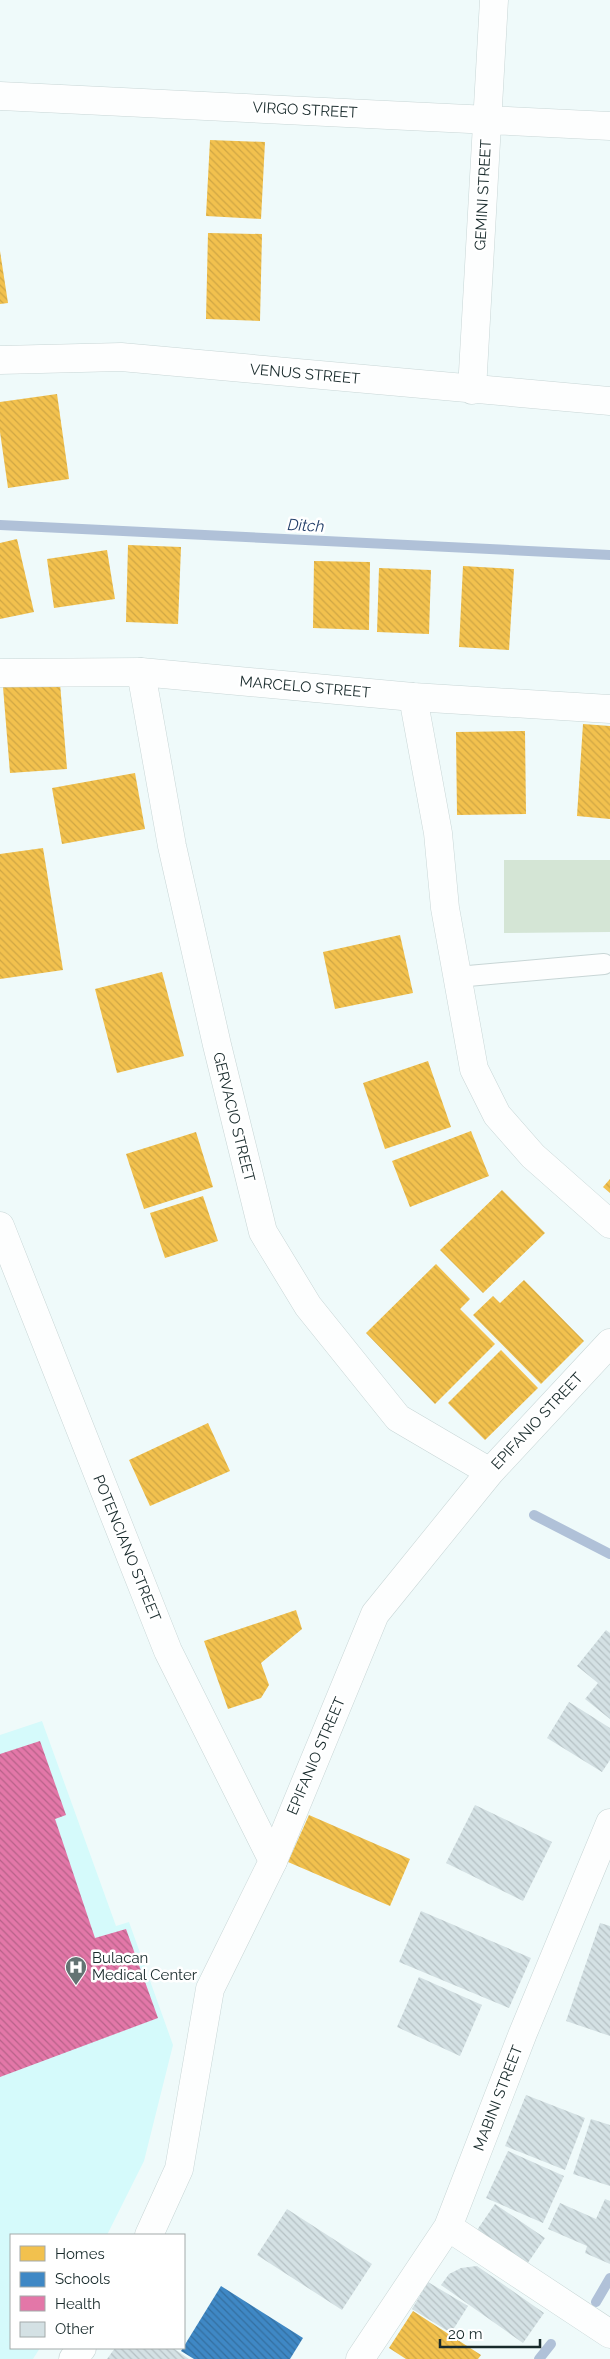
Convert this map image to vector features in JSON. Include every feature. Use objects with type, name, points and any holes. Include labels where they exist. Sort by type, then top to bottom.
[{"type":"street","name":"GEMINI STREET","points":[[472,390],[494,0]]},
{"type":"street","name":"VIRGO STREET","points":[[0,96],[487,118],[610,126]]},
{"type":"street","name":"VENUS STREET","points":[[0,360],[121,357],[610,401]]},
{"type":"street","name":"MARCELO STREET","points":[[0,673],[141,672],[413,698],[610,709]]},
{"type":"street","name":"GERVACIO STREET","points":[[141,672],[172,846],[216,1045],[263,1232],[308,1306],[398,1418],[490,1472]]},
{"type":"street","points":[[413,698],[438,833],[445,908],[474,1069],[497,1115],[533,1156],[610,1224]]},
{"type":"street","name":"POTENCIANO STREET","points":[[1,1236],[168,1652],[272,1861]]},
{"type":"street","name":"EPIFANIO STREET","points":[[149,2234],[180,2169],[210,1989],[272,1861],[375,1614],[490,1472],[610,1343]]},
{"type":"street","name":"MABINI STREET","points":[[360,2359],[448,2227],[523,2033],[610,1823]]},
{"type":"street","points":[[448,2227],[610,2334]]},
{"type":"lane","points":[[457,977],[604,964]]},
{"type":"shaded area","name":"Bulacan Medical Center","points":[[42,1721],[116,1926],[129,1922],[173,2045],[144,2161],[108,2234],[10,2234],[10,2349],[39,2349],[33,2359],[0,2359],[0,1735]]},
{"type":"green space","points":[[504,860],[610,860],[610,932],[504,933]]},
{"type":"building: Homes","points":[[210,140],[265,142],[261,219],[206,216]]},
{"type":"building: Homes","points":[[208,233],[262,234],[260,321],[206,319]]},
{"type":"building: Homes","points":[[0,251],[8,303],[0,304]]},
{"type":"building: Homes","points":[[57,394],[69,479],[8,488],[0,432],[0,402]]},
{"type":"building: Homes","points":[[17,539],[34,612],[0,619],[0,543]]},
{"type":"building: Homes","points":[[128,545],[181,547],[178,624],[126,622]]},
{"type":"building: Homes","points":[[107,550],[115,599],[54,608],[47,559]]},
{"type":"building: Homes","points":[[314,561],[370,562],[369,630],[313,628]]},
{"type":"building: Homes","points":[[463,566],[514,569],[509,650],[459,647]]},
{"type":"building: Homes","points":[[379,568],[431,570],[429,634],[377,632]]},
{"type":"building: Homes","points":[[60,683],[67,769],[10,773],[3,687]]},
{"type":"building: Homes","points":[[583,724],[610,726],[610,819],[577,816]]},
{"type":"building: Homes","points":[[525,731],[526,814],[457,815],[456,732]]},
{"type":"building: Homes","points":[[135,773],[145,829],[62,844],[52,788]]},
{"type":"building: Homes","points":[[43,848],[63,970],[0,979],[0,854]]},
{"type":"building: Homes","points":[[400,935],[413,993],[335,1009],[323,952]]},
{"type":"building: Homes","points":[[162,972],[184,1056],[117,1073],[95,989]]},
{"type":"building: Homes","points":[[428,1061],[451,1127],[385,1149],[363,1083]]},
{"type":"building: Homes","points":[[471,1131],[489,1176],[410,1207],[392,1161]]},
{"type":"building: Homes","points":[[196,1132],[213,1187],[144,1209],[126,1154]]},
{"type":"building: Homes","points":[[610,1179],[610,1193],[603,1187]]},
{"type":"building: Homes","points":[[502,1190],[545,1233],[483,1293],[440,1250]]},
{"type":"building: Homes","points":[[203,1196],[218,1241],[165,1258],[150,1213]]},
{"type":"building: Homes","points":[[436,1264],[470,1299],[460,1309],[495,1344],[435,1404],[366,1333]]},
{"type":"building: Homes","points":[[524,1280],[584,1341],[541,1384],[473,1315],[493,1296],[500,1303]]},
{"type":"building: Homes","points":[[501,1350],[538,1388],[485,1440],[448,1403]]},
{"type":"building: Homes","points":[[208,1423],[230,1471],[150,1506],[129,1460]]},
{"type":"building: Homes","points":[[296,1610],[302,1629],[261,1663],[269,1685],[261,1698],[228,1709],[204,1641]]},
{"type":"building: Homes","points":[[309,1815],[410,1859],[390,1906],[288,1862]]},
{"type":"building: Homes","points":[[413,2311],[481,2355],[478,2359],[406,2359],[389,2348]]},
{"type":"building: Schools","points":[[221,2286],[303,2338],[290,2359],[194,2359],[181,2351],[185,2349],[185,2344]]},
{"type":"building: Health","points":[[40,1741],[66,1815],[55,1819],[95,1938],[126,1929],[158,2018],[0,2077],[0,1754]]},
{"type":"building: Other","points":[[606,1630],[610,1633],[610,1719],[585,1699],[598,1683],[577,1666]]},
{"type":"building: Other","points":[[569,1702],[610,1728],[610,1760],[602,1772],[547,1738]]},
{"type":"building: Other","points":[[475,1805],[552,1842],[523,1901],[446,1863]]},
{"type":"building: Other","points":[[421,1911],[531,1958],[509,2008],[399,1962]]},
{"type":"building: Other","points":[[600,1923],[610,1926],[610,2036],[566,2021]]},
{"type":"building: Other","points":[[419,1977],[482,2005],[460,2056],[397,2027]]},
{"type":"building: Other","points":[[526,2095],[585,2118],[565,2170],[505,2146]]},
{"type":"building: Other","points":[[591,2119],[610,2125],[610,2186],[573,2174]]},
{"type":"building: Other","points":[[508,2151],[564,2176],[543,2223],[486,2198]]},
{"type":"building: Other","points":[[605,2199],[610,2201],[610,2264],[585,2253],[587,2246],[548,2229],[560,2203],[596,2219]]},
{"type":"building: Other","points":[[495,2204],[545,2238],[527,2264],[477,2230]]},
{"type":"building: Other","points":[[287,2209],[372,2264],[342,2310],[257,2255]]},
{"type":"building: Other","points":[[477,2266],[544,2313],[523,2343],[441,2285],[449,2274],[461,2268]]},
{"type":"building: Other","points":[[428,2282],[468,2306],[451,2333],[412,2309]]},
{"type":"building: Other","points":[[114,2349],[174,2349],[189,2359],[107,2359]]},
{"type":"waterway","name":"Ditch","points":[[0,525],[610,555]]},
{"type":"waterway","points":[[534,1515],[610,1554]]},
{"type":"waterway","points":[[596,2302],[610,2278]]},
{"type":"waterway","points":[[539,2359],[551,2344]]},
{"type":"place","name":"Bulacan Medical Center","points":[[76,1986]]}]
